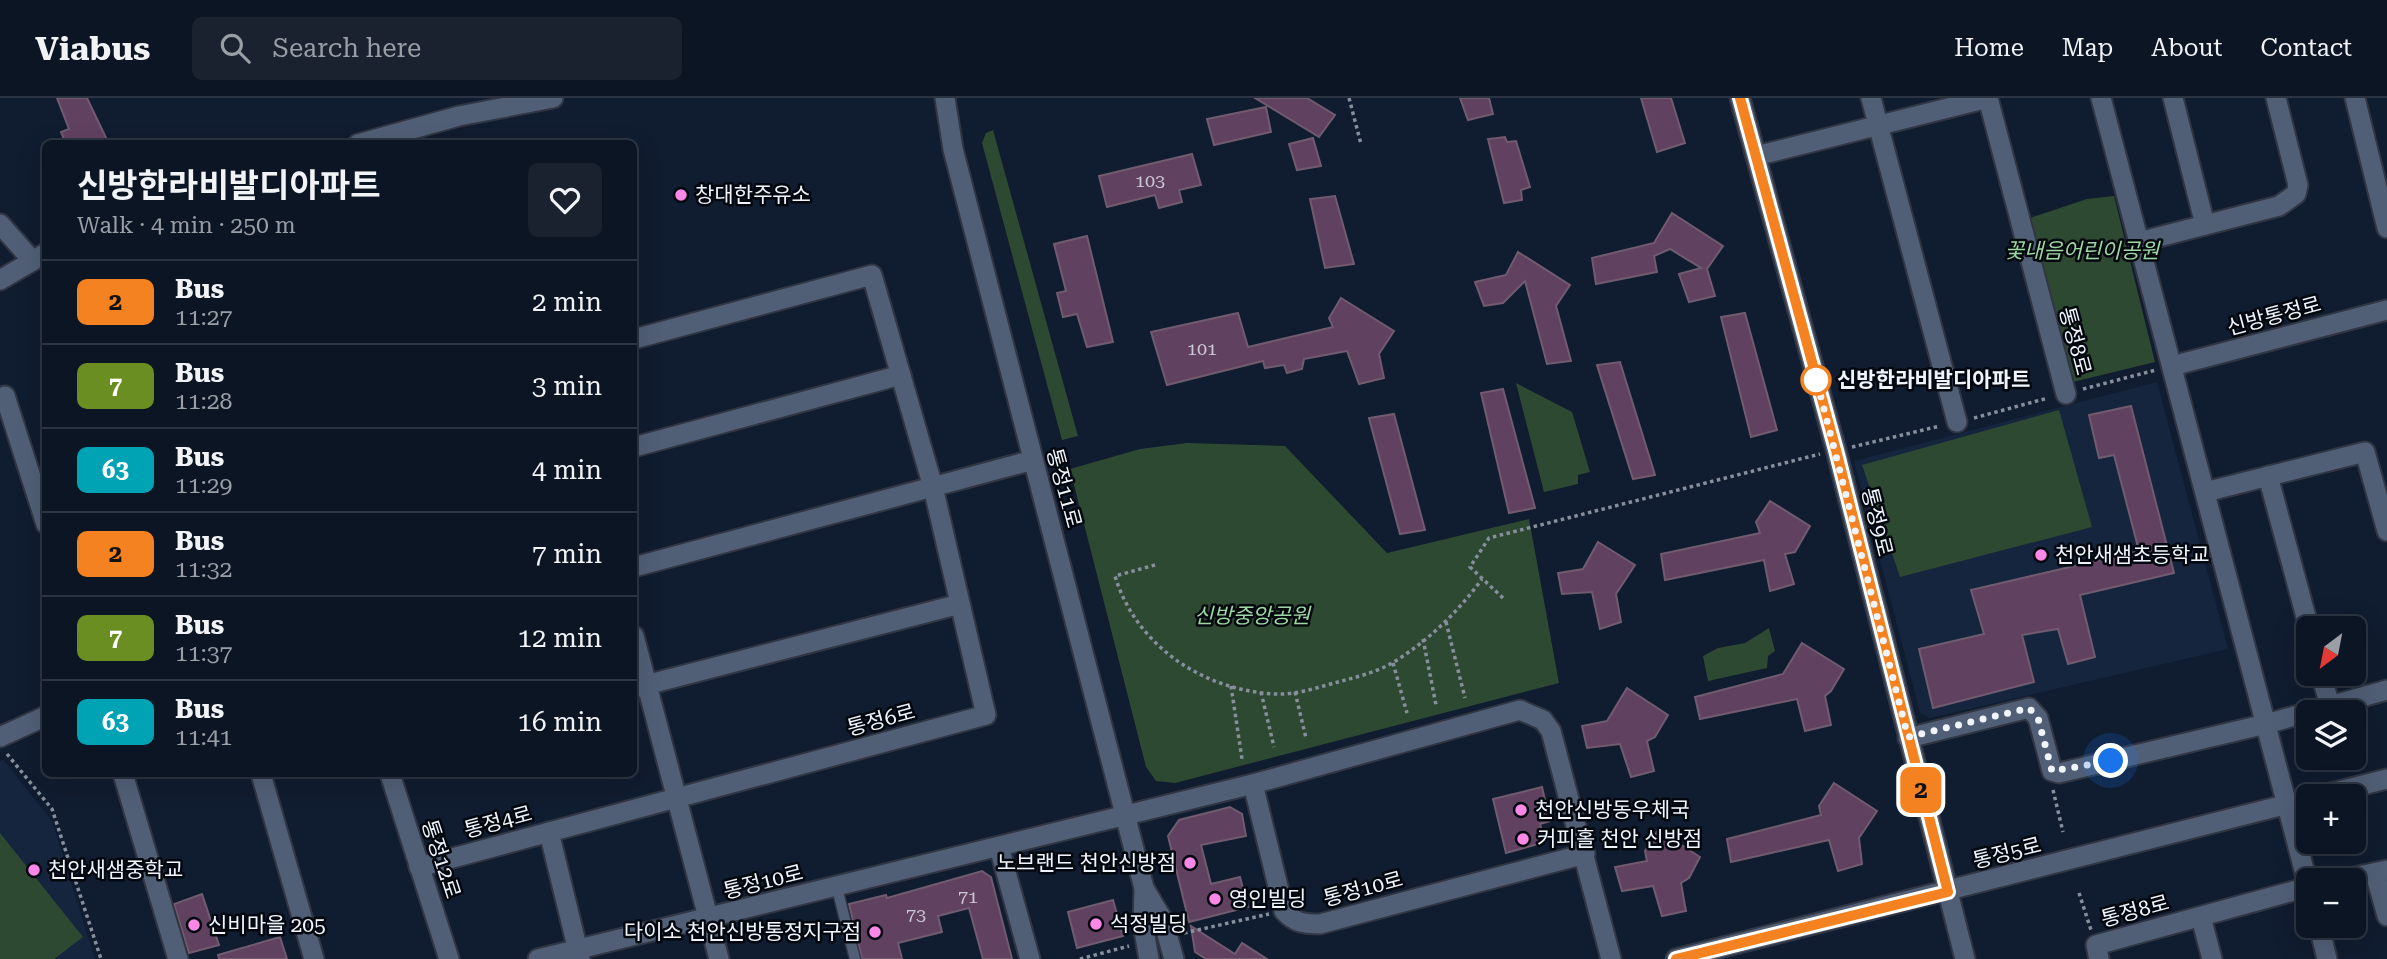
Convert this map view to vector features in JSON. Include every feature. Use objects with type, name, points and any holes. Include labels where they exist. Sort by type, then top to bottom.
[{"type":"street","points":[[372,140],[459,116],[553,98]]},
{"type":"street","name":"통정11로","points":[[945,98],[953,149],[1144,888]]},
{"type":"street","name":"통정9로","points":[[1740,98],[1836,450],[1965,959]]},
{"type":"street","points":[[1871,98],[1957,422]]},
{"type":"street","name":"통정8로","points":[[1756,156],[1988,98],[2066,394]]},
{"type":"street","name":"통정8로","points":[[2101,98],[2303,868]]},
{"type":"street","points":[[2173,98],[2206,225]]},
{"type":"street","points":[[2139,242],[2279,206],[2297,194],[2298,185],[2276,98]]},
{"type":"street","points":[[2355,98],[2387,228]]},
{"type":"street","points":[[0,224],[41,256],[0,280]]},
{"type":"street","name":"통정6로","points":[[637,338],[872,275],[933,487],[986,715],[676,797]]},
{"type":"street","name":"신방통정로","points":[[2172,366],[2387,310]]},
{"type":"street","points":[[637,446],[901,375]]},
{"type":"street","points":[[0,401],[5,396],[42,512]]},
{"type":"street","points":[[2205,492],[2365,452],[2387,531]]},
{"type":"street","points":[[637,566],[1034,460]]},
{"type":"street","points":[[2268,476],[2306,616]]},
{"type":"street","points":[[640,686],[960,604]]},
{"type":"street","points":[[637,661],[640,686],[676,797],[719,959]]},
{"type":"street","points":[[2351,700],[2387,690]]},
{"type":"street","points":[[1908,737],[2029,708],[2038,718],[2052,771],[2059,773],[2296,716]]},
{"type":"street","name":"통정10로","points":[[538,959],[579,954],[1125,813],[1253,783],[1520,710],[1543,720],[1551,731],[1611,959]]},
{"type":"street","points":[[0,737],[42,718]]},
{"type":"street","points":[[124,777],[178,959]]},
{"type":"street","points":[[262,777],[314,959]]},
{"type":"street","name":"통정12로","points":[[391,777],[449,959]]},
{"type":"street","points":[[2366,784],[2387,779]]},
{"type":"street","points":[[1253,783],[1284,911]]},
{"type":"street","name":"통정4로","points":[[419,867],[676,797]]},
{"type":"street","name":"통정5로","points":[[1676,959],[2296,802]]},
{"type":"street","name":"통정4로","points":[[549,832],[579,954]]},
{"type":"street","points":[[999,847],[1030,959]]},
{"type":"street","name":"통정10로","points":[[1284,911],[1304,925],[1320,924],[1585,853]]},
{"type":"street","points":[[2381,871],[2387,916]]},
{"type":"street","points":[[1144,888],[1163,920],[1174,959]]},
{"type":"street","points":[[1144,888],[1147,950]]},
{"type":"street","name":"통정8로","points":[[2097,952],[2201,917],[2296,889]]},
{"type":"street","name":"통정8로","points":[[2201,917],[2212,959]]},
{"type":"street","points":[[2322,938],[2327,959]]},
{"type":"lane","points":[[837,888],[855,959]]},
{"type":"path","points":[[1349,98],[1361,144]]},
{"type":"path","points":[[2066,394],[2172,366]]},
{"type":"path","name":"통정8로","points":[[1482,579],[1470,567],[1489,538],[2066,394]]},
{"type":"path","points":[[1155,565],[1115,576],[1128,612],[1161,649],[1188,670],[1231,686],[1277,695],[1364,675],[1393,663],[1455,616],[1482,579],[1503,598]]},
{"type":"path","points":[[1446,622],[1465,698]]},
{"type":"path","points":[[1423,639],[1436,705]]},
{"type":"path","points":[[1393,663],[1407,713]]},
{"type":"path","points":[[1231,686],[1242,759]]},
{"type":"path","points":[[1261,691],[1274,747]]},
{"type":"path","points":[[1295,691],[1306,738]]},
{"type":"path","points":[[0,745],[52,808],[101,959]]},
{"type":"path","points":[[2052,771],[2052,784],[2063,832]]},
{"type":"path","points":[[2079,893],[2097,952]]},
{"type":"path","points":[[1168,937],[1284,911]]},
{"type":"path","points":[[1080,959],[1147,950]]},
{"type":"shaded area","name":"천안새샘초등학교","points":[[2157,382],[2228,649],[1930,718],[1920,713],[1854,461]]},
{"type":"shaded area","name":"천안새샘중학교","points":[[3,759],[52,821],[95,959],[0,959],[0,762]]},
{"type":"green space","points":[[993,130],[1078,436],[1062,440],[982,143],[986,133]]},
{"type":"green space","name":"꽃내음어린이공원","points":[[2114,196],[2155,362],[2073,382],[2027,219],[2087,199]]},
{"type":"green space","points":[[1516,383],[1572,412],[1590,472],[1578,475],[1578,484],[1544,492]]},
{"type":"green space","points":[[2059,410],[2092,527],[1900,577],[1862,465]]},
{"type":"green space","name":"신방중앙공원","points":[[1187,443],[1285,446],[1387,553],[1529,519],[1559,683],[1175,783],[1156,781],[1146,767],[1070,469],[1140,449]]},
{"type":"green space","points":[[1769,628],[1775,651],[1768,656],[1767,668],[1708,681],[1703,656],[1718,648],[1745,643]]},
{"type":"green space","points":[[0,833],[83,937],[54,959],[0,959]]},
{"type":"building","points":[[57,98],[87,98],[107,140],[64,140],[61,132],[69,129]]},
{"type":"building","points":[[1255,98],[1307,98],[1335,115],[1319,137]]},
{"type":"building","points":[[1460,98],[1489,98],[1493,114],[1468,120]]},
{"type":"building","points":[[1641,98],[1671,98],[1685,143],[1657,152]]},
{"type":"building","points":[[1266,107],[1271,132],[1214,145],[1207,119]]},
{"type":"building","points":[[1505,137],[1507,142],[1516,141],[1530,187],[1521,190],[1522,200],[1504,203],[1488,139]]},
{"type":"building","points":[[1313,138],[1321,166],[1297,170],[1289,144]]},
{"type":"building","points":[[1192,154],[1201,185],[1179,190],[1182,202],[1159,208],[1155,195],[1107,207],[1099,176]]},
{"type":"building","points":[[1335,196],[1354,264],[1325,268],[1310,199]]},
{"type":"building","points":[[1672,213],[1723,246],[1707,269],[1715,296],[1689,302],[1679,274],[1701,268],[1670,249],[1654,256],[1657,272],[1596,284],[1592,258],[1654,243]]},
{"type":"building","points":[[1087,236],[1113,342],[1087,347],[1077,314],[1063,317],[1057,293],[1066,291],[1054,244]]},
{"type":"building","points":[[1518,252],[1570,285],[1556,306],[1571,361],[1547,364],[1525,281],[1503,303],[1484,306],[1475,282],[1506,275]]},
{"type":"building","points":[[1341,298],[1394,331],[1379,354],[1384,378],[1359,384],[1347,351],[1304,359],[1302,369],[1287,373],[1284,365],[1265,368],[1263,361],[1167,385],[1151,332],[1238,313],[1248,347],[1333,327],[1329,318]]},
{"type":"building","points":[[1745,313],[1777,430],[1751,437],[1721,317]]},
{"type":"building","points":[[1620,362],[1655,475],[1633,479],[1597,365]]},
{"type":"building","points":[[1503,389],[1535,508],[1509,513],[1481,393]]},
{"type":"building","points":[[2131,406],[2174,573],[2080,595],[2095,657],[2068,664],[2058,629],[2022,635],[2034,682],[1933,708],[1919,649],[1984,634],[1971,590],[2139,551],[2114,455],[2099,458],[2089,415]]},
{"type":"building","points":[[1394,414],[1425,530],[1400,534],[1369,418]]},
{"type":"building","points":[[1770,501],[1810,526],[1795,552],[1785,554],[1794,584],[1770,591],[1764,560],[1665,580],[1661,554],[1760,533],[1756,522]]},
{"type":"building","points":[[1598,542],[1635,565],[1616,594],[1621,622],[1600,629],[1592,592],[1562,594],[1558,573],[1583,569]]},
{"type":"building","points":[[1802,643],[1844,669],[1825,696],[1831,725],[1805,731],[1797,699],[1700,719],[1695,697],[1783,674]]},
{"type":"building","points":[[1627,688],[1668,715],[1655,737],[1647,741],[1654,771],[1631,777],[1620,744],[1587,748],[1582,726],[1607,721]]},
{"type":"building","points":[[1834,783],[1877,811],[1859,838],[1862,864],[1838,871],[1829,840],[1731,862],[1727,839],[1821,815],[1819,806]]},
{"type":"building","name":"천안신방동우체국","points":[[1542,787],[1550,821],[1540,824],[1545,842],[1506,853],[1493,799]]},
{"type":"building","name":"노브랜드 천안신방점","points":[[1230,807],[1242,814],[1246,836],[1201,845],[1211,884],[1240,877],[1248,907],[1189,922],[1168,836],[1179,820]]},
{"type":"building","points":[[1658,830],[1700,857],[1689,878],[1681,883],[1686,911],[1662,916],[1653,886],[1622,891],[1615,867],[1647,861],[1645,851]]},
{"type":"building","points":[[982,871],[991,877],[1012,959],[983,959],[969,908],[938,916],[942,932],[898,943],[902,959],[862,959],[849,904],[886,895],[887,898]]},
{"type":"building","name":"신비마을 205","points":[[202,894],[219,945],[189,953],[174,904]]},
{"type":"building","name":"석정빌딩","points":[[1113,900],[1123,936],[1077,948],[1068,912]]},
{"type":"building","points":[[1191,926],[1235,954],[1242,943],[1267,959],[1206,959],[1195,952]]},
{"type":"building","points":[[280,937],[287,959],[219,959],[218,955]]},
{"type":"bus line","name":"2","points":[[1676,959],[1948,892],[1836,450],[1740,98]]},
{"type":"place","name":"창대한주유소","points":[[681,195]]},
{"type":"place","name":"신방한라비발디아파트","points":[[1816,380]]},
{"type":"place","name":"천안새샘초등학교","points":[[2041,555]]},
{"type":"place","name":"천안신방동우체국","points":[[1521,810]]},
{"type":"place","name":"커피홀 천안 신방점","points":[[1523,839]]},
{"type":"place","name":"노브랜드 천안신방점","points":[[1190,863]]},
{"type":"place","name":"천안새샘중학교","points":[[34,870]]},
{"type":"place","name":"영인빌딩","points":[[1215,899]]},
{"type":"place","name":"석정빌딩","points":[[1096,924]]},
{"type":"place","name":"신비마을 205","points":[[194,925]]},
{"type":"place","name":"다이소 천안신방통정지구점","points":[[875,932]]},
{"type":"route","points":[[1816,380],[1814,370],[1908,737],[2029,708],[2038,718],[2052,771],[2059,773],[2111,761]]}]
